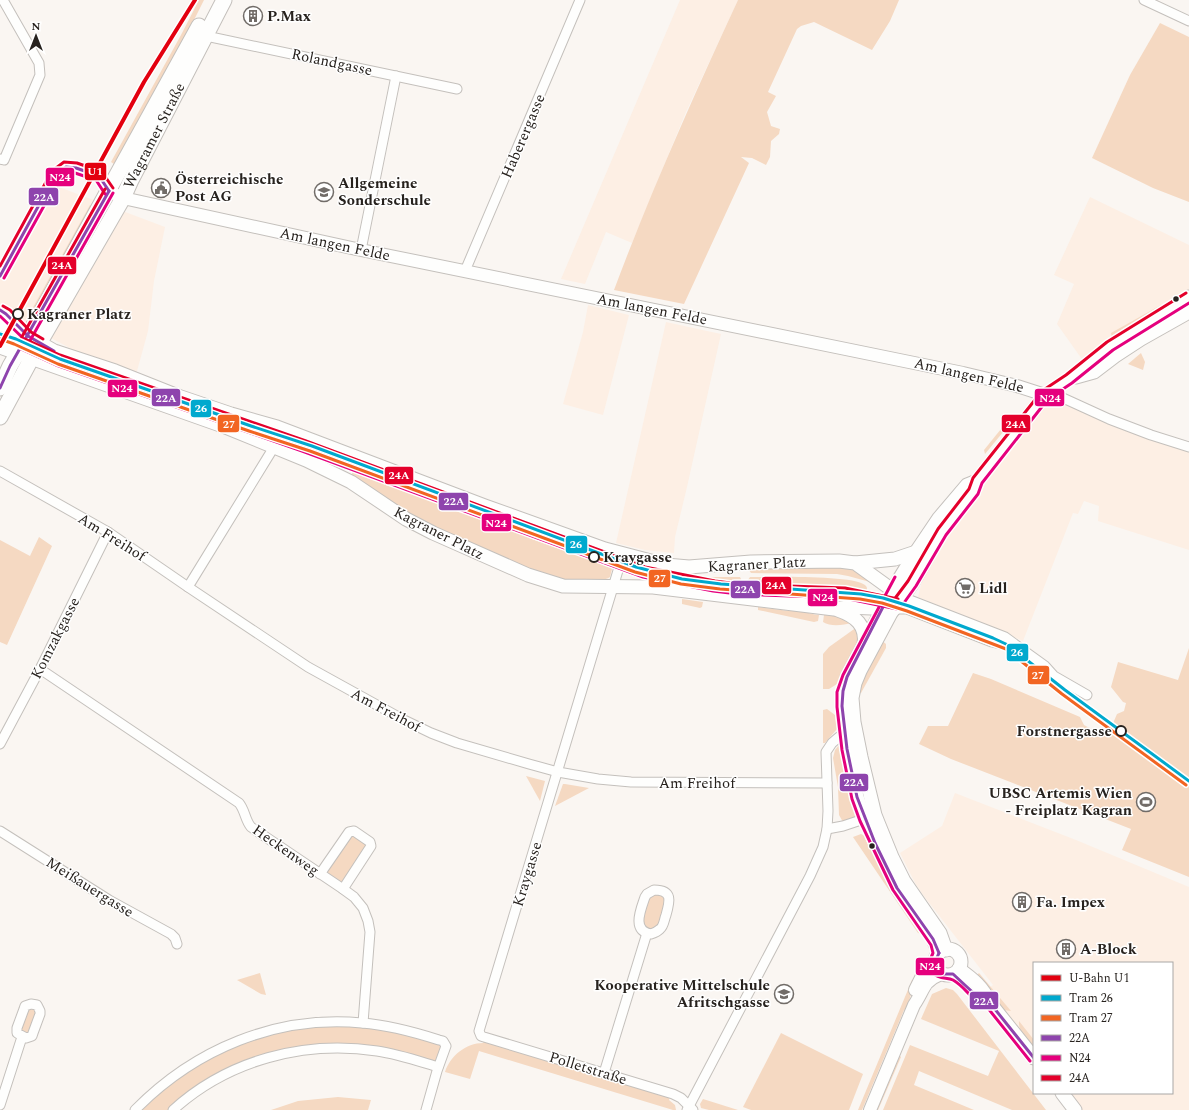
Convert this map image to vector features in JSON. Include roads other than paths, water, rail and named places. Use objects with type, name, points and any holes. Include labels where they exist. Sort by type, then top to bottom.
[{"type":"main road","name":"Wagramer Straße","points":[[0,417],[32,359],[34,339],[109,191],[192,40],[212,0]]},
{"type":"main road","name":"Wagramer Straße","points":[[0,388],[18,353],[34,339],[123,198],[224,0]]},
{"type":"main road","points":[[851,733],[842,706],[843,691],[847,677],[863,645],[892,602],[912,584],[942,532],[974,491],[977,481],[1045,395],[1069,379],[1110,346],[1189,297]]},
{"type":"main road","points":[[1069,379],[1094,372],[1128,347],[1189,312]]},
{"type":"main road","name":"Kagraner Platz","points":[[0,324],[13,328],[54,351],[115,371],[178,396],[231,414],[277,427],[529,523],[624,554],[666,565],[689,567],[759,562],[838,561],[856,563],[895,559],[916,552]]},
{"type":"main road","name":"Kagraner Platz","points":[[0,347],[223,426],[274,447],[339,475],[406,519],[433,533],[528,575],[563,586],[653,587],[834,609],[892,602]]},
{"type":"main road","points":[[942,951],[940,933],[904,881],[870,817],[857,798],[851,733],[852,700],[855,683],[860,671],[916,552],[938,518],[967,485],[977,481]]},
{"type":"main road","points":[[856,563],[892,602]]},
{"type":"main road","points":[[834,609],[854,616],[864,632],[863,645]]},
{"type":"main road","points":[[947,971],[961,963],[959,956],[952,950],[942,951],[936,957],[947,971],[977,983],[986,993],[990,1003],[1033,1057]]},
{"type":"main road","points":[[1063,1094],[1075,1110]]},
{"type":"street","points":[[2,160],[40,75],[39,63],[3,0]]},
{"type":"street","name":"Haberergasse","points":[[465,271],[580,0]]},
{"type":"street","points":[[1144,0],[1189,21]]},
{"type":"street","name":"Rolandgasse","points":[[206,36],[457,89]]},
{"type":"street","points":[[362,250],[396,76]]},
{"type":"street","name":"Am langen Felde","points":[[109,191],[123,198],[362,250],[878,354],[1003,382],[1045,395],[1063,398],[1116,422],[1150,435],[1189,447]]},
{"type":"street","points":[[188,587],[274,447]]},
{"type":"street","name":"Am Freihof","points":[[0,471],[108,532],[308,667],[404,720],[457,743],[558,772],[598,779],[630,782],[827,784]]},
{"type":"street","name":"Komzakgasse","points":[[0,744],[40,669],[108,532]]},
{"type":"street","name":"Kraygasse","points":[[480,1034],[480,1027],[624,554]]},
{"type":"street","points":[[892,602],[992,642],[1020,649]]},
{"type":"street","points":[[892,602],[1005,637],[1045,666],[1054,676],[1087,695]]},
{"type":"street","name":"Heckenweg","points":[[40,669],[239,803],[251,827],[354,897],[367,915],[370,937],[363,1022]]},
{"type":"street","points":[[690,1109],[810,876],[823,847],[827,828],[826,752],[832,743],[839,737],[851,733]]},
{"type":"street","points":[[827,828],[843,826],[870,817]]},
{"type":"street","name":"Meißauergasse","points":[[0,831],[109,900],[171,934],[175,938],[177,944]]},
{"type":"street","points":[[320,874],[349,832],[354,831],[370,842],[371,846],[343,889]]},
{"type":"street","points":[[654,890],[665,892],[668,894],[670,901],[662,926],[654,932],[647,933],[643,931],[639,924],[639,916],[645,897],[654,890]]},
{"type":"street","points":[[604,1073],[647,933]]},
{"type":"street","points":[[870,1110],[914,1005],[913,995],[920,979],[923,974],[947,971]]},
{"type":"street","points":[[135,1110],[158,1088],[207,1054],[258,1034],[296,1025],[327,1022],[363,1022],[410,1031],[442,1041],[446,1046],[438,1067],[426,1110]]},
{"type":"street","name":"Polletstraße","points":[[480,1034],[484,1037],[673,1094],[681,1098],[690,1109]]},
{"type":"street","points":[[0,1105],[22,1037]]},
{"type":"street","points":[[173,1110],[208,1084],[227,1073],[259,1060],[292,1052],[323,1048],[360,1049],[394,1054],[438,1067]]},
{"type":"metro line","name":"U1","points":[[0,346],[144,82],[195,0]]},
{"type":"tram line","name":"26","points":[[0,334],[16,339],[60,359],[312,446],[636,567],[682,579],[721,584],[861,594],[883,598],[909,606],[1008,645],[1065,690],[1189,781]]},
{"type":"tram line","name":"27","points":[[0,339],[58,364],[310,451],[635,572],[681,584],[720,589],[860,599],[882,603],[907,611],[1006,649],[1062,694],[1186,785]]},
{"type":"place","name":"P.Max","points":[[253,16]]},
{"type":"place","name":"Österreichische Post AG","points":[[161,188]]},
{"type":"place","name":"Allgemeine Sonderschule","points":[[324,192]]},
{"type":"place","name":"Kagraner Platz","points":[[18,314]]},
{"type":"place","name":"Kraygasse","points":[[594,557]]},
{"type":"place","name":"Lidl","points":[[965,588]]},
{"type":"place","name":"Forstnergasse","points":[[1121,731]]},
{"type":"place","name":"UBSC Artemis Wien - Freiplatz Kagran","points":[[1146,802]]},
{"type":"place","name":"Fa. Impex","points":[[1022,902]]},
{"type":"place","name":"A-Block","points":[[1066,949]]},
{"type":"place","name":"Kooperative Mittelschule Afritschgasse","points":[[784,994]]}]
